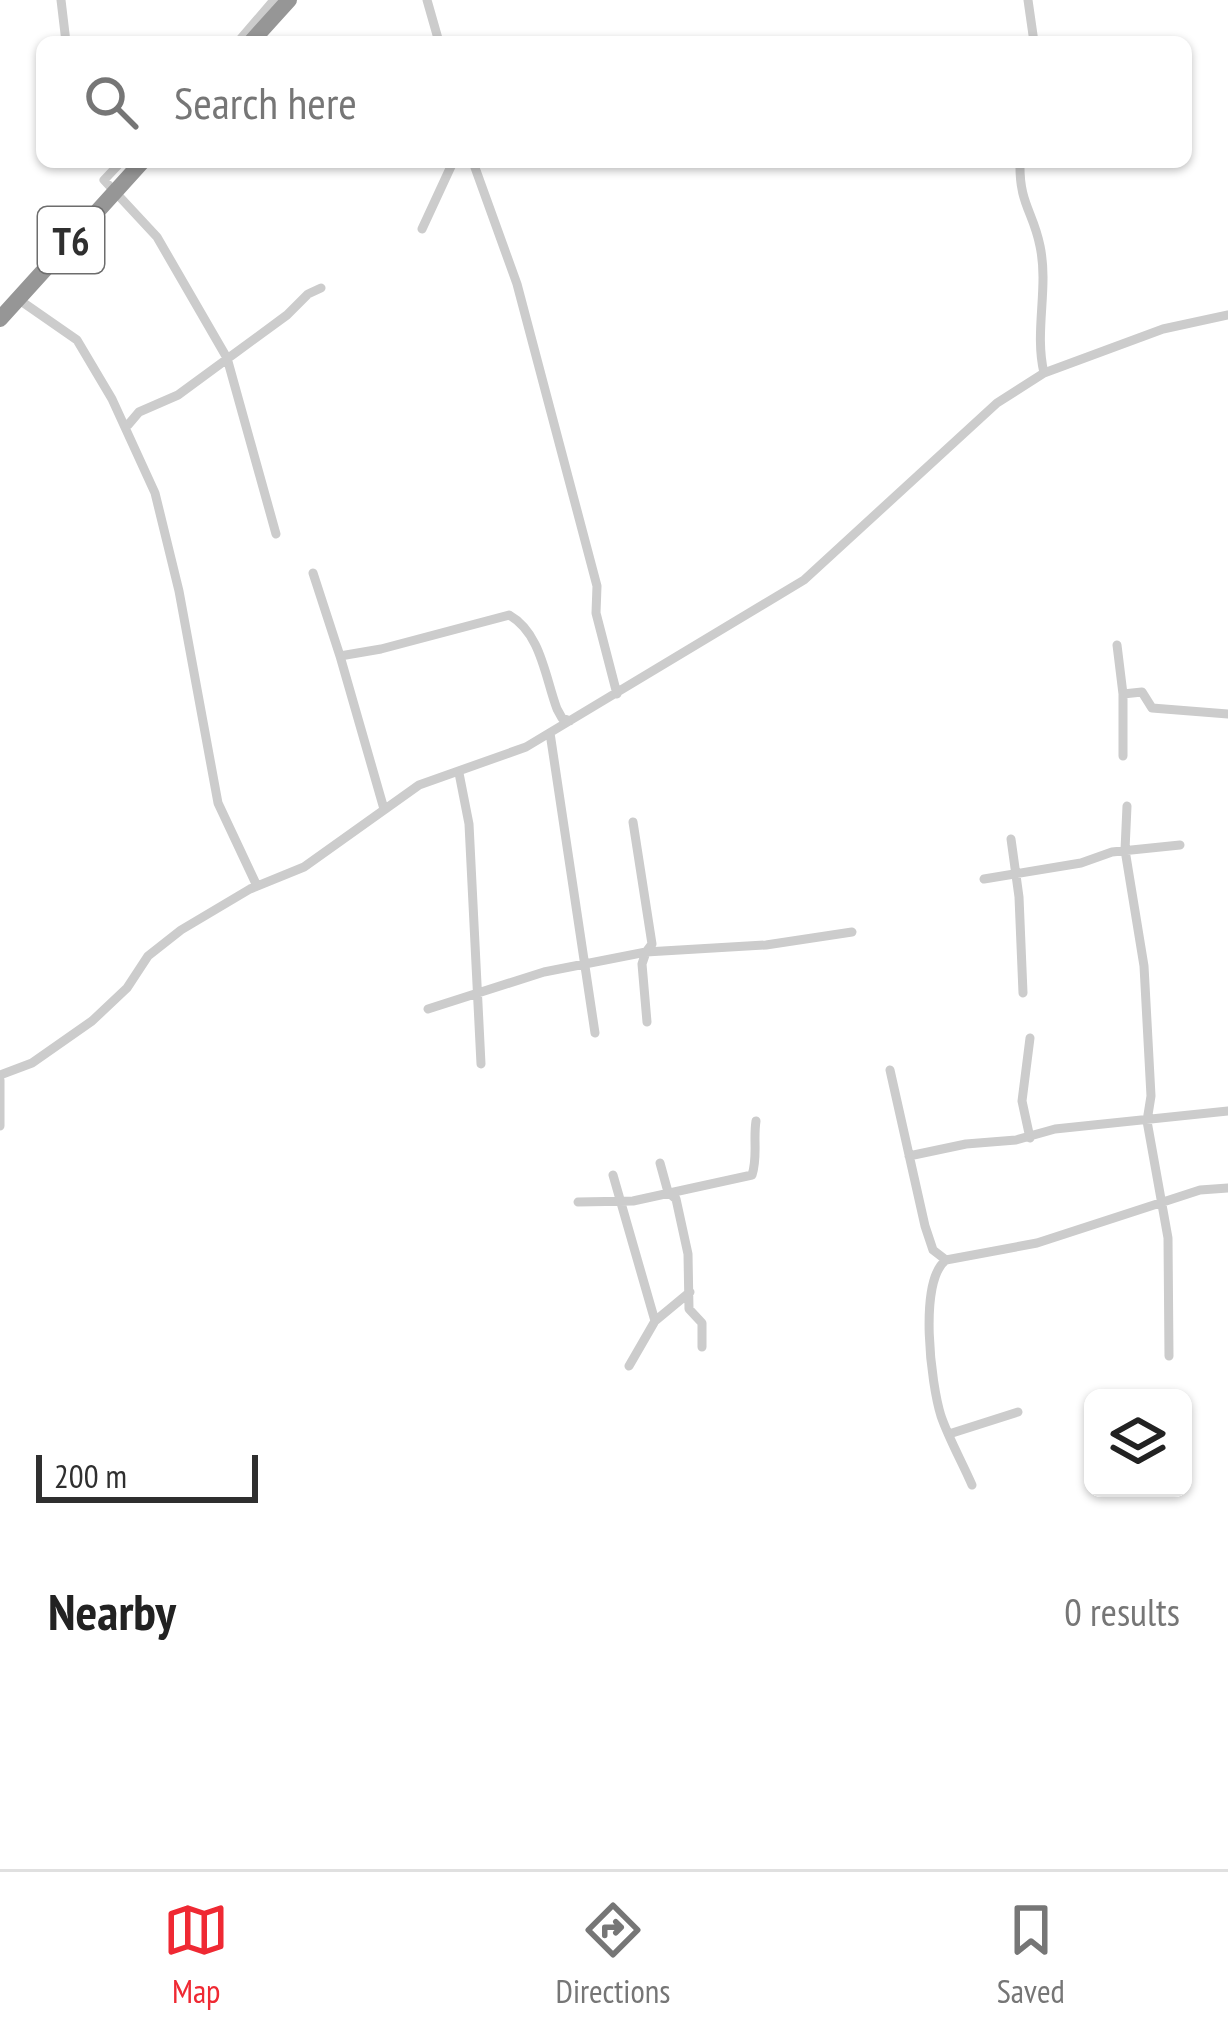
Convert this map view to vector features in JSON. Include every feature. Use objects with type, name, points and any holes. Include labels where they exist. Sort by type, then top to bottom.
[{"type":"highway","points":[[257,36],[290,0]]},
{"type":"highway","name":"T6","points":[[0,319],[137,168]]},
{"type":"street","points":[[62,0],[65,36]]},
{"type":"street","points":[[243,36],[274,0]]},
{"type":"street","points":[[428,0],[437,36]]},
{"type":"street","points":[[1028,0],[1033,36]]},
{"type":"street","points":[[115,168],[104,180],[157,236],[226,358],[276,534]]},
{"type":"street","points":[[422,229],[450,168]]},
{"type":"street","points":[[475,168],[517,284],[597,586],[596,613],[617,694]]},
{"type":"street","points":[[1020,168],[1023,202],[1040,247],[1039,353],[1044,373]]},
{"type":"street","points":[[128,425],[139,412],[178,395],[321,288]]},
{"type":"street","points":[[18,299],[77,340],[112,399],[154,493],[179,591],[218,803],[257,886]]},
{"type":"street","points":[[0,1126],[0,1077],[32,1063],[92,1021],[127,988],[148,956],[181,930],[257,886],[304,867],[419,785],[526,747],[804,580],[997,403],[1044,373],[1163,328],[1228,314]]},
{"type":"street","points":[[313,573],[384,809]]},
{"type":"street","points":[[340,656],[509,615],[522,622],[532,639],[557,709],[570,721]]},
{"type":"street","points":[[1117,645],[1124,756]]},
{"type":"street","points":[[1123,694],[1142,692],[1152,708],[1228,714]]},
{"type":"street","points":[[550,733],[595,1033]]},
{"type":"street","points":[[459,773],[469,824],[481,1064]]},
{"type":"street","points":[[1127,806],[1125,850],[1144,966],[1151,1096],[1147,1121],[1168,1238],[1169,1356]]},
{"type":"street","points":[[633,822],[652,944],[642,964],[647,1022]]},
{"type":"street","points":[[1011,839],[1023,993]]},
{"type":"street","points":[[984,879],[1125,850],[1180,845]]},
{"type":"street","points":[[428,1009],[544,972],[646,952],[766,945],[852,932]]},
{"type":"street","points":[[1030,1038],[1022,1101],[1030,1138]]},
{"type":"street","points":[[890,1070],[933,1250],[946,1260]]},
{"type":"street","points":[[909,1156],[1030,1138],[1055,1129],[1228,1112]]},
{"type":"street","points":[[578,1202],[618,1203],[752,1175],[757,1160],[753,1148],[756,1121]]},
{"type":"street","points":[[660,1163],[668,1192],[676,1199],[688,1255],[689,1309],[702,1323],[702,1347]]},
{"type":"street","points":[[613,1175],[656,1321]]},
{"type":"street","points":[[972,1485],[935,1394],[930,1292],[937,1267],[946,1260],[1037,1244],[1200,1190],[1228,1188]]},
{"type":"street","points":[[629,1366],[656,1321],[690,1292]]},
{"type":"street","points":[[949,1434],[1018,1412]]}]
